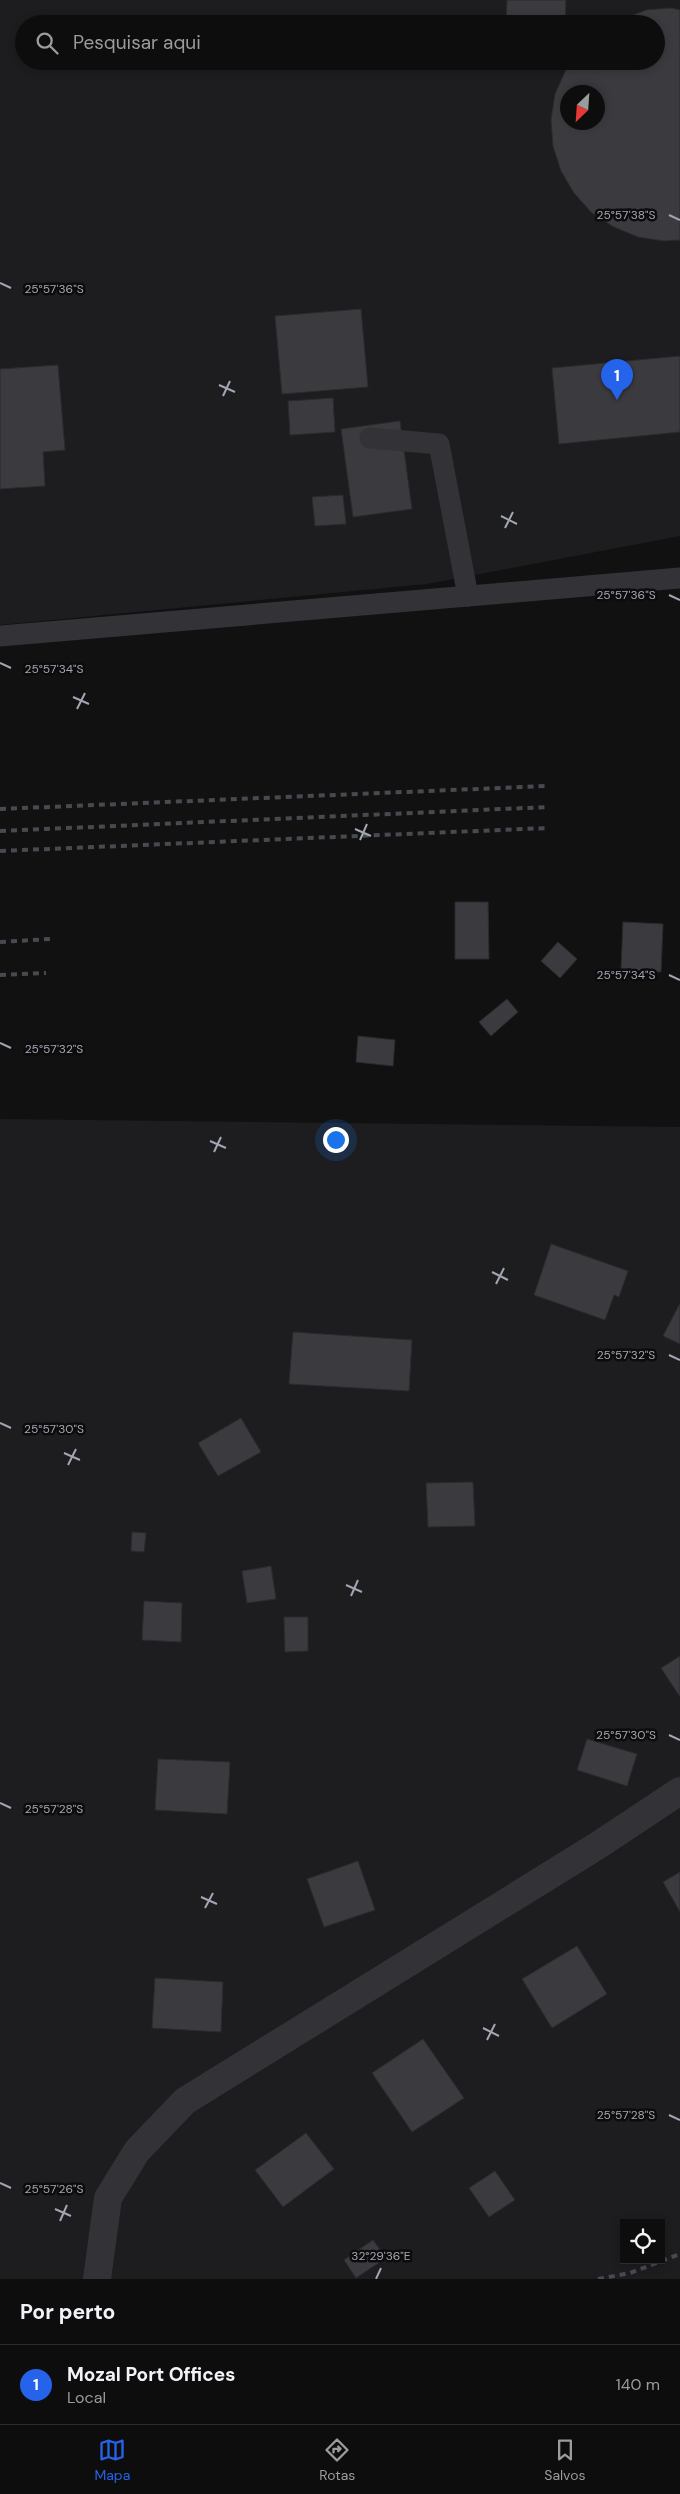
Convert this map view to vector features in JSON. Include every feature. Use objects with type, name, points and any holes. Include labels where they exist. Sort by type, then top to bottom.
[{"type":"street","points":[[97,2279],[108,2198],[137,2151],[185,2101],[597,1846],[680,1791]]},
{"type":"lane","points":[[370,438],[439,444],[468,596]]},
{"type":"lane","points":[[0,636],[680,578]]},
{"type":"shaded area","points":[[0,0],[680,0],[680,536],[427,584],[0,625]]},
{"type":"shaded area","points":[[0,1119],[680,1127],[680,2279],[0,2279]]},
{"type":"building","points":[[507,0],[566,0],[565,15],[506,15]]},
{"type":"building","points":[[672,8],[680,10],[680,240],[664,241],[638,237],[614,227],[592,213],[574,193],[561,171],[553,146],[551,120],[555,94],[566,70],[665,70],[665,15],[634,15],[646,10]]},
{"type":"building","points":[[361,309],[368,387],[282,394],[275,316]]},
{"type":"building","points":[[680,356],[680,432],[559,444],[552,368]]},
{"type":"building","points":[[58,365],[65,450],[43,452],[45,486],[0,489],[0,369]]},
{"type":"building","points":[[333,398],[335,432],[290,435],[288,401]]},
{"type":"building","points":[[400,421],[412,509],[353,517],[341,429]]},
{"type":"building","points":[[343,495],[346,524],[315,526],[312,497]]},
{"type":"building","points":[[455,902],[488,902],[489,959],[455,959]]},
{"type":"building","points":[[623,922],[663,924],[661,972],[621,970]]},
{"type":"building","points":[[558,942],[577,959],[560,978],[541,961]]},
{"type":"building","points":[[507,999],[518,1012],[491,1036],[479,1022]]},
{"type":"building","points":[[358,1036],[395,1040],[393,1066],[356,1062]]},
{"type":"building","points":[[551,1244],[628,1271],[619,1297],[614,1295],[605,1320],[534,1295]]},
{"type":"building","points":[[680,1303],[680,1344],[663,1336]]},
{"type":"building","points":[[293,1332],[412,1340],[409,1391],[289,1384]]},
{"type":"building","points":[[241,1418],[261,1452],[218,1476],[198,1443]]},
{"type":"building","points":[[473,1482],[475,1526],[428,1527],[426,1483]]},
{"type":"building","points":[[132,1532],[146,1533],[144,1552],[131,1551]]},
{"type":"building","points":[[271,1566],[276,1599],[247,1603],[242,1571]]},
{"type":"building","points":[[144,1601],[182,1603],[181,1642],[142,1640]]},
{"type":"building","points":[[284,1617],[308,1617],[308,1651],[285,1652]]},
{"type":"building","points":[[680,1656],[680,1697],[661,1668]]},
{"type":"building","points":[[587,1739],[637,1754],[627,1786],[577,1770]]},
{"type":"building","points":[[158,1759],[230,1762],[227,1814],[155,1810]]},
{"type":"building","points":[[358,1861],[375,1910],[324,1927],[307,1879]]},
{"type":"building","points":[[680,1872],[680,1912],[663,1882]]},
{"type":"building","points":[[577,1946],[607,1994],[552,2028],[522,1979]]},
{"type":"building","points":[[155,1978],[223,1982],[221,2032],[152,2028]]},
{"type":"building","points":[[423,2039],[464,2098],[412,2132],[372,2073]]},
{"type":"building","points":[[306,2133],[334,2169],[283,2207],[255,2170]]},
{"type":"building","points":[[495,2171],[515,2200],[489,2217],[469,2188]]},
{"type":"building","points":[[373,2240],[386,2258],[356,2278],[344,2260]]},
{"type":"railway","points":[[0,809],[547,786]]},
{"type":"railway","points":[[0,831],[548,807]]},
{"type":"railway","points":[[0,851],[548,828]]},
{"type":"railway","points":[[0,942],[50,939]]},
{"type":"railway","points":[[0,975],[46,973]]},
{"type":"railway","points":[[598,2279],[630,2273],[680,2254]]},
{"type":"place","name":"Mozal Port Offices","points":[[617,400]]}]
